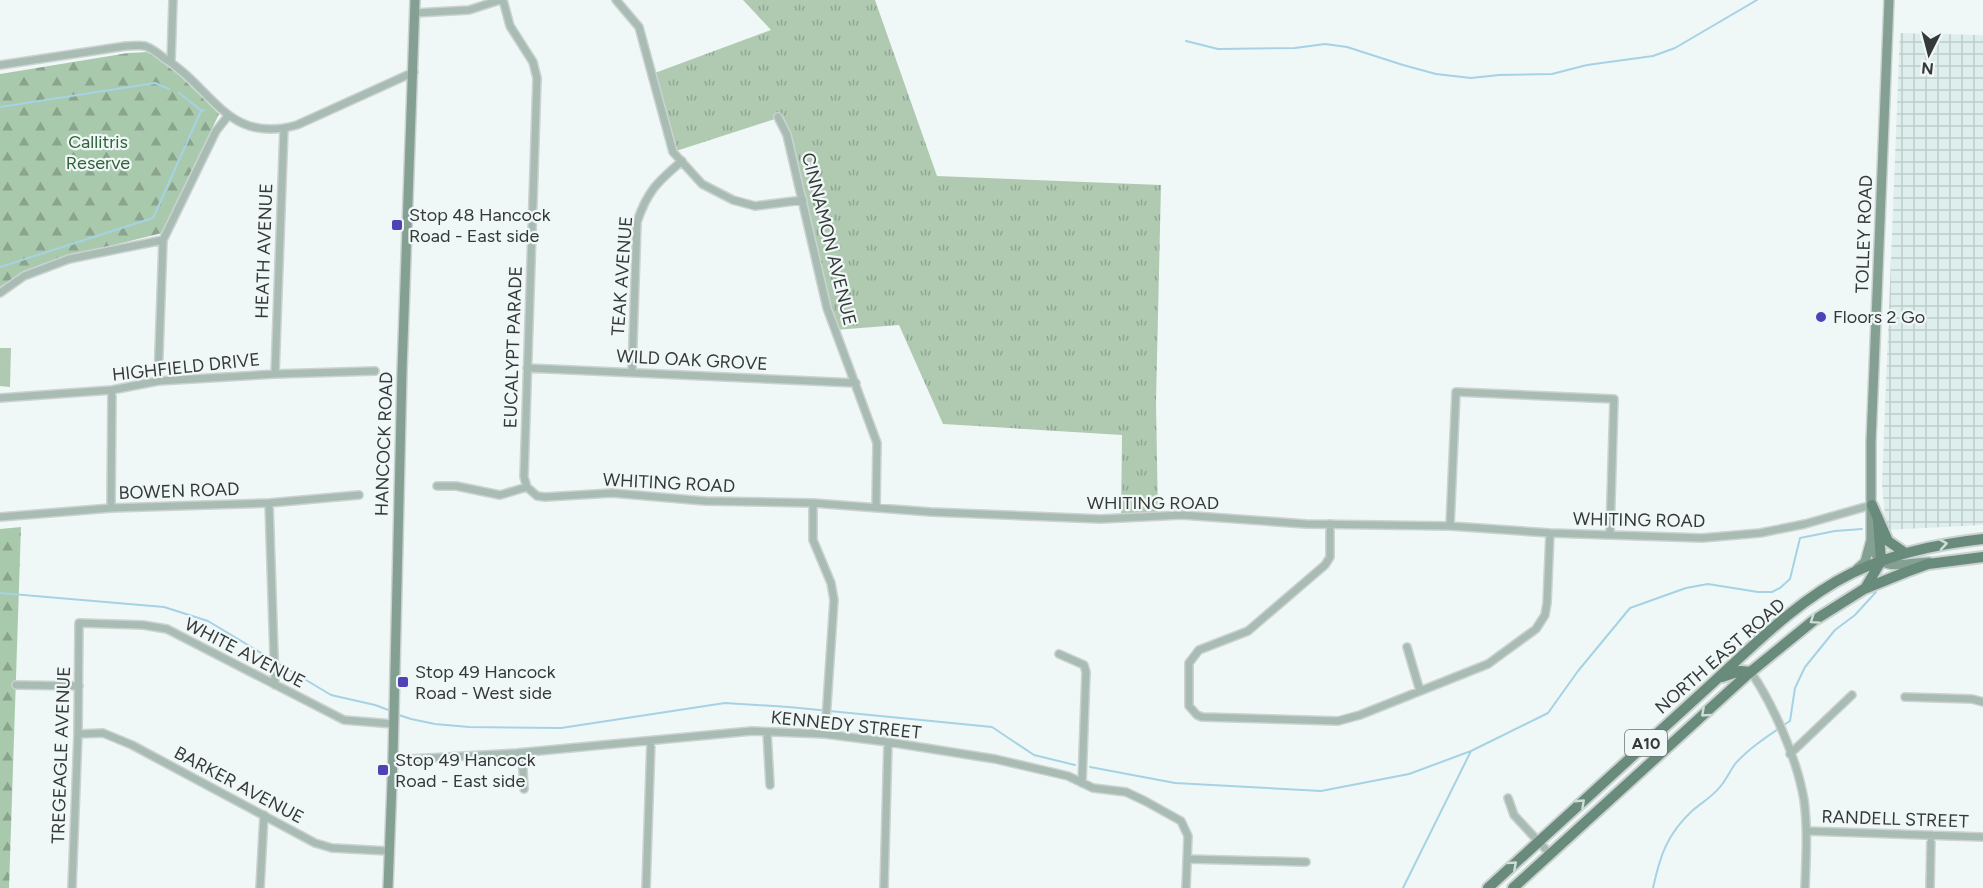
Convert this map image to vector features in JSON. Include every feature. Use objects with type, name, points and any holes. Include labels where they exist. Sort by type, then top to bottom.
[{"type":"main road","name":"HANCOCK ROAD","points":[[388,888],[415,0]]},
{"type":"main road","name":"TOLLEY ROAD","points":[[1870,540],[1871,442],[1889,0]]},
{"type":"main road","points":[[1872,505],[1888,541],[1904,552]]},
{"type":"main road","points":[[1864,589],[1881,561],[1878,520]]},
{"type":"main road","name":"NORTH EAST ROAD","points":[[1488,888],[1755,645],[1814,597],[1850,574],[1904,552],[1937,544],[1983,539]]},
{"type":"main road","points":[[1870,540],[1875,554],[1881,561],[1898,566],[1915,562],[1940,562]]},
{"type":"main road","points":[[1850,574],[1865,562],[1869,553],[1870,540]]},
{"type":"main road","name":"NORTH EAST ROAD","points":[[1513,888],[1751,672],[1813,621],[1864,589],[1906,572],[1940,562],[1983,557]]},
{"type":"main road","points":[[1716,680],[1740,670],[1751,672],[1750,664],[1755,645]]},
{"type":"street","points":[[171,62],[173,0]]},
{"type":"street","points":[[415,13],[469,10],[502,0]]},
{"type":"street","name":"EUCALYPT PARADE","points":[[502,0],[510,26],[533,62],[537,78],[524,477],[527,487]]},
{"type":"street","points":[[616,0],[639,27],[673,152],[702,184],[733,200],[755,206],[803,200]]},
{"type":"street","points":[[0,65],[126,46],[145,46],[171,62],[228,116],[257,129],[284,128],[320,116],[414,72]]},
{"type":"street","points":[[159,381],[163,240],[216,131],[228,116]]},
{"type":"street","name":"CINNAMON AVENUE","points":[[778,117],[787,135],[827,308],[877,443],[876,507]]},
{"type":"street","name":"HEATH AVENUE","points":[[275,374],[284,128]]},
{"type":"street","name":"TEAK AVENUE","points":[[632,372],[637,222],[645,200],[660,178],[682,161]]},
{"type":"street","points":[[0,293],[24,276],[69,259],[163,240]]},
{"type":"street","name":"WILD OAK GROVE","points":[[527,368],[855,383]]},
{"type":"street","name":"HIGHFIELD DRIVE","points":[[0,398],[112,390],[159,381],[375,371]]},
{"type":"street","points":[[111,508],[112,390]]},
{"type":"street","points":[[1450,526],[1456,392],[1614,399],[1610,534]]},
{"type":"street","points":[[437,486],[456,486],[500,495],[511,494],[527,487]]},
{"type":"street","name":"WHITING ROAD","points":[[527,487],[537,496],[545,497],[612,493],[705,501],[813,503],[931,512],[1101,519],[1182,515],[1330,524],[1450,526],[1550,533],[1702,538],[1760,533],[1804,524],[1872,505]]},
{"type":"street","name":"BOWEN ROAD","points":[[0,517],[111,508],[269,503],[360,495]]},
{"type":"street","points":[[269,503],[275,685]]},
{"type":"street","points":[[813,503],[813,540],[831,583],[834,600],[825,735]]},
{"type":"street","points":[[1330,524],[1330,557],[1325,565],[1248,631],[1199,650],[1189,663],[1190,706],[1197,715],[1338,721],[1360,715],[1488,664],[1536,629],[1545,615],[1550,533]]},
{"type":"street","name":"WHITE AVENUE","points":[[79,623],[143,625],[167,629],[344,720],[393,721]]},
{"type":"street","name":"TREGEAGLE AVENUE","points":[[72,888],[78,734],[79,623]]},
{"type":"street","points":[[1407,647],[1420,691]]},
{"type":"street","points":[[1059,654],[1084,665],[1086,672],[1082,783]]},
{"type":"street","points":[[1751,672],[1763,689],[1799,777],[1807,831],[1805,888]]},
{"type":"street","points":[[16,686],[79,686]]},
{"type":"street","points":[[1790,754],[1852,695]]},
{"type":"street","points":[[1905,697],[1972,699],[1983,702]]},
{"type":"street","name":"KENNEDY STREET","points":[[393,760],[522,753],[752,731],[825,735],[888,742],[994,759],[1068,776],[1093,788],[1126,792],[1180,821],[1188,836],[1186,888]]},
{"type":"street","points":[[767,732],[770,785]]},
{"type":"street","name":"BARKER AVENUE","points":[[78,734],[104,733],[132,745],[315,843],[332,848],[389,851]]},
{"type":"street","points":[[646,888],[651,741]]},
{"type":"street","points":[[884,888],[888,742]]},
{"type":"street","points":[[522,753],[524,789]]},
{"type":"street","points":[[1508,798],[1514,814],[1550,854]]},
{"type":"street","points":[[260,888],[264,815]]},
{"type":"street","name":"RANDELL STREET","points":[[1807,831],[1983,837]]},
{"type":"street","points":[[1929,888],[1931,836]]},
{"type":"street","points":[[1187,859],[1306,862]]},
{"type":"shaded area","points":[[1900,33],[1983,35],[1983,525],[1886,530],[1882,484]]},
{"type":"green space","points":[[743,0],[875,0],[937,176],[1161,185],[1156,402],[1158,516],[1121,518],[1122,435],[943,424],[899,325],[835,330],[827,308],[778,118],[673,152],[652,74],[771,30]]},
{"type":"green space","name":"Callitris Reserve","points":[[149,52],[179,75],[219,114],[162,233],[94,250],[20,274],[0,287],[0,74],[128,53]]},
{"type":"green space","points":[[0,348],[11,348],[10,387],[0,386]]},
{"type":"green space","points":[[21,527],[9,888],[0,888],[0,529]]},
{"type":"waterway","points":[[1186,41],[1218,49],[1295,48],[1325,44],[1347,47],[1436,74],[1471,78],[1552,74],[1587,65],[1653,56],[1675,48],[1757,0]]},
{"type":"waterway","points":[[0,107],[155,83],[169,89]]},
{"type":"waterway","points":[[179,93],[202,111]]},
{"type":"waterway","points":[[0,267],[153,218],[201,111],[204,110]]},
{"type":"waterway","points":[[1090,767],[1175,783],[1321,791],[1409,774],[1471,751],[1548,713],[1578,671],[1630,608],[1686,588],[1708,584],[1772,592],[1790,579],[1800,538],[1835,531],[1862,529]]},
{"type":"waterway","points":[[1653,888],[1662,856],[1676,828],[1692,811],[1717,791],[1741,758],[1790,721],[1795,688],[1805,667],[1835,630],[1855,615],[1876,592]]},
{"type":"waterway","points":[[0,593],[164,607],[208,621],[271,659]]},
{"type":"waterway","points":[[276,662],[331,695],[391,711]]},
{"type":"waterway","points":[[396,714],[435,724],[469,727],[561,728],[725,703],[789,707],[992,727],[1034,755],[1075,765]]},
{"type":"waterway","points":[[1403,888],[1471,751]]},
{"type":"place","name":"Stop 48 Hancock Road - East side","points":[[397,225]]},
{"type":"place","name":"Floors 2 Go","points":[[1821,317]]},
{"type":"place","name":"Stop 49 Hancock Road - West side","points":[[403,682]]},
{"type":"place","name":"Stop 49 Hancock Road - East side","points":[[383,770]]}]
